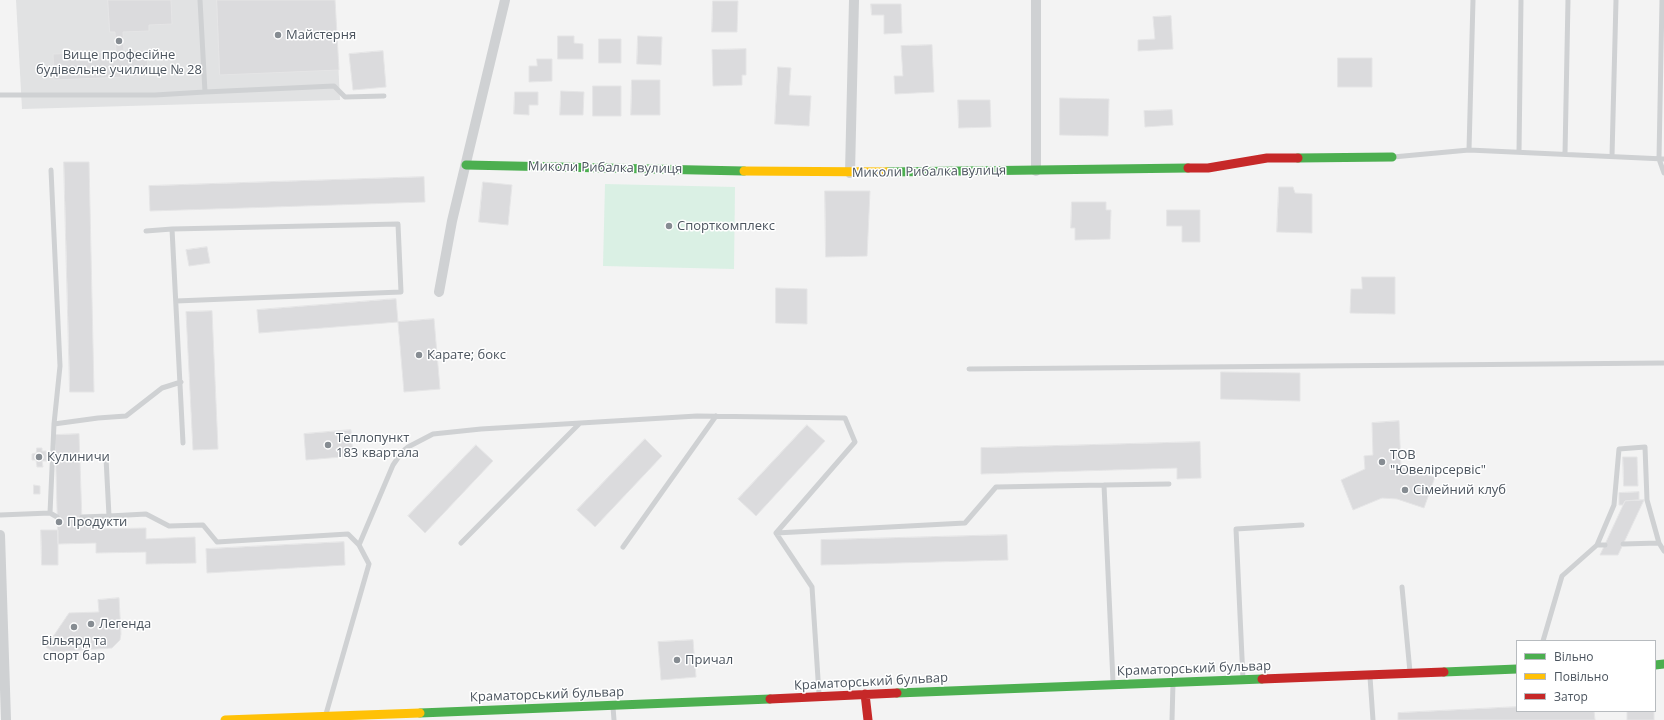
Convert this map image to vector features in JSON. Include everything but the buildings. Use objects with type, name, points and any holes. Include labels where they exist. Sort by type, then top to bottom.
[{"type":"street","points":[[439,292],[452,221],[504,0]]},
{"type":"street","points":[[850,173],[854,0]]},
{"type":"street","points":[[1036,0],[1036,171]]},
{"type":"street","name":"Миколи Рибалка вулиця","points":[[466,165],[850,173],[1208,168],[1266,158],[1392,157]]},
{"type":"street","points":[[0,535],[6,720]]},
{"type":"street","name":"Краматорський бульвар","points":[[225,720],[312,718],[326,716],[612,706],[865,694],[1516,669]]},
{"type":"street","points":[[865,694],[868,720]]},
{"type":"lane","points":[[200,0],[205,92]]},
{"type":"lane","points":[[1469,150],[1473,0]]},
{"type":"lane","points":[[1519,152],[1521,0]]},
{"type":"lane","points":[[1565,154],[1568,0]]},
{"type":"lane","points":[[1612,156],[1616,0]]},
{"type":"lane","points":[[1662,0],[1661,159],[1664,173]]},
{"type":"lane","points":[[0,95],[155,95],[334,86],[345,97],[384,96]]},
{"type":"lane","points":[[1392,157],[1469,150],[1661,159]]},
{"type":"lane","points":[[50,513],[54,424],[60,366],[51,170]]},
{"type":"lane","points":[[146,232],[172,229],[398,224],[401,292],[176,301]]},
{"type":"lane","points":[[172,229],[183,443]]},
{"type":"lane","points":[[969,369],[1664,363]]},
{"type":"lane","points":[[54,424],[126,416],[162,388],[181,382]]},
{"type":"lane","points":[[359,545],[393,465],[402,452],[408,447],[432,434],[481,429],[697,416],[845,418],[855,442],[776,533]]},
{"type":"lane","points":[[623,547],[716,416]]},
{"type":"lane","points":[[460,543],[579,424]]},
{"type":"lane","points":[[1543,640],[1562,576],[1597,545],[1614,505],[1619,449],[1645,447],[1647,500],[1658,543],[1664,551]]},
{"type":"lane","points":[[106,458],[109,516]]},
{"type":"lane","points":[[776,533],[965,523],[996,487],[1170,484]]},
{"type":"lane","points":[[1104,485],[1113,685]]},
{"type":"lane","points":[[0,515],[50,513],[57,517]]},
{"type":"lane","points":[[82,517],[146,514],[169,526],[203,525],[217,542],[348,534],[359,545],[369,564],[326,716]]},
{"type":"lane","points":[[1243,680],[1236,529],[1302,525]]},
{"type":"lane","points":[[776,533],[812,587],[819,697]]},
{"type":"lane","points":[[1623,544],[1658,543]]},
{"type":"lane","points":[[1597,545],[1605,545]]},
{"type":"lane","points":[[1402,587],[1410,673]]},
{"type":"lane","points":[[1370,675],[1373,720]]},
{"type":"lane","points":[[1172,720],[1173,683]]},
{"type":"lane","points":[[612,706],[614,720]]},
{"type":"shaded area","points":[[16,0],[335,0],[340,100],[22,109]]},
{"type":"green space","name":"Спорткомплекс","points":[[605,184],[735,187],[734,269],[603,266]]},
{"type":"traffic: fast","points":[[1298,158],[1392,157]]},
{"type":"traffic: fast","points":[[466,165],[744,171]]},
{"type":"traffic: fast","points":[[887,172],[1188,168]]},
{"type":"traffic: fast","points":[[1656,665],[1664,664]]},
{"type":"traffic: fast","points":[[1444,672],[1516,669]]},
{"type":"traffic: fast","points":[[897,693],[1262,679]]},
{"type":"traffic: fast","points":[[420,713],[770,699]]},
{"type":"traffic: slow","points":[[744,171],[887,172]]},
{"type":"traffic: slow","points":[[225,720],[420,713]]},
{"type":"traffic: jam","points":[[1188,168],[1208,168],[1267,158],[1298,158]]},
{"type":"traffic: jam","points":[[1262,679],[1444,672]]},
{"type":"traffic: jam","points":[[770,699],[897,693]]},
{"type":"traffic: jam","points":[[865,694],[868,720]]},
{"type":"place","name":"Майстерня","points":[[278,35]]},
{"type":"place","name":"Вище професійне будівельне училище № 28","points":[[119,41]]},
{"type":"place","name":"Спорткомплекс","points":[[669,226]]},
{"type":"place","name":"Карате; бокс","points":[[419,355]]},
{"type":"place","name":"Теплопункт 183 квартала","points":[[328,445]]},
{"type":"place","name":"Кулиничи","points":[[39,457]]},
{"type":"place","name":"ТОВ \"Ювелірсервіс\"","points":[[1382,462]]},
{"type":"place","name":"Сімейний клуб","points":[[1405,490]]},
{"type":"place","name":"Продукти","points":[[59,522]]},
{"type":"place","name":"Легенда","points":[[91,624]]},
{"type":"place","name":"Більярд та спорт бар","points":[[74,627]]},
{"type":"place","name":"Причал","points":[[677,660]]}]
